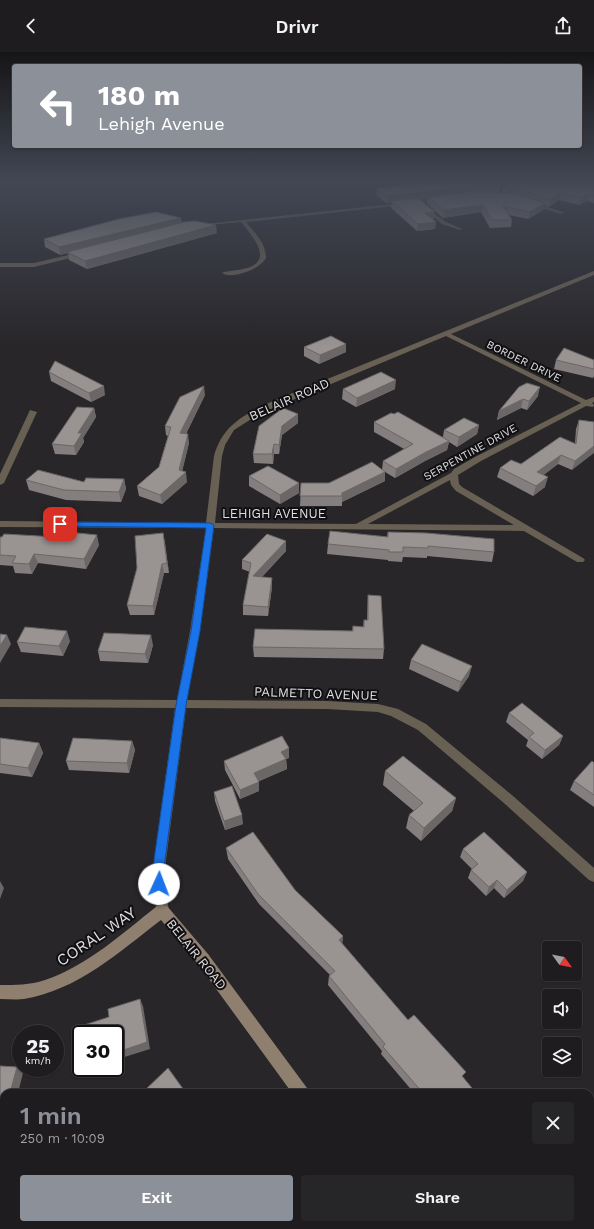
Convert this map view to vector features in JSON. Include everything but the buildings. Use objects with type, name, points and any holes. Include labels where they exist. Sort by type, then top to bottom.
[{"type":"street","points":[[225,273],[250,269],[259,264],[263,256],[262,249],[254,238]]},
{"type":"street","points":[[0,265],[34,265],[87,252]]},
{"type":"street","name":"BELAIR ROAD","points":[[299,1089],[203,959],[162,911],[159,884],[160,860],[181,705],[195,631],[219,448],[228,432],[235,425],[246,417],[276,403],[594,273]]},
{"type":"street","name":"BORDER DRIVE","points":[[445,333],[594,406]]},
{"type":"street","name":"SERPENTINE DRIVE","points":[[358,526],[454,475],[478,459],[594,399]]},
{"type":"street","points":[[0,483],[33,412]]},
{"type":"street","name":"LEHIGH AVENUE","points":[[454,475],[455,485],[459,489],[523,528],[580,560]]},
{"type":"street","name":"LEHIGH AVENUE","points":[[0,524],[523,528]]},
{"type":"street","name":"PALMETTO AVENUE","points":[[0,703],[363,706],[394,712],[422,726],[509,800],[594,876]]},
{"type":"street","name":"CORAL WAY","points":[[0,992],[9,993],[31,990],[48,986],[68,977],[88,966],[162,911]]},
{"type":"route","points":[[60,524],[210,525],[195,631],[181,705],[160,860],[159,884]]}]
